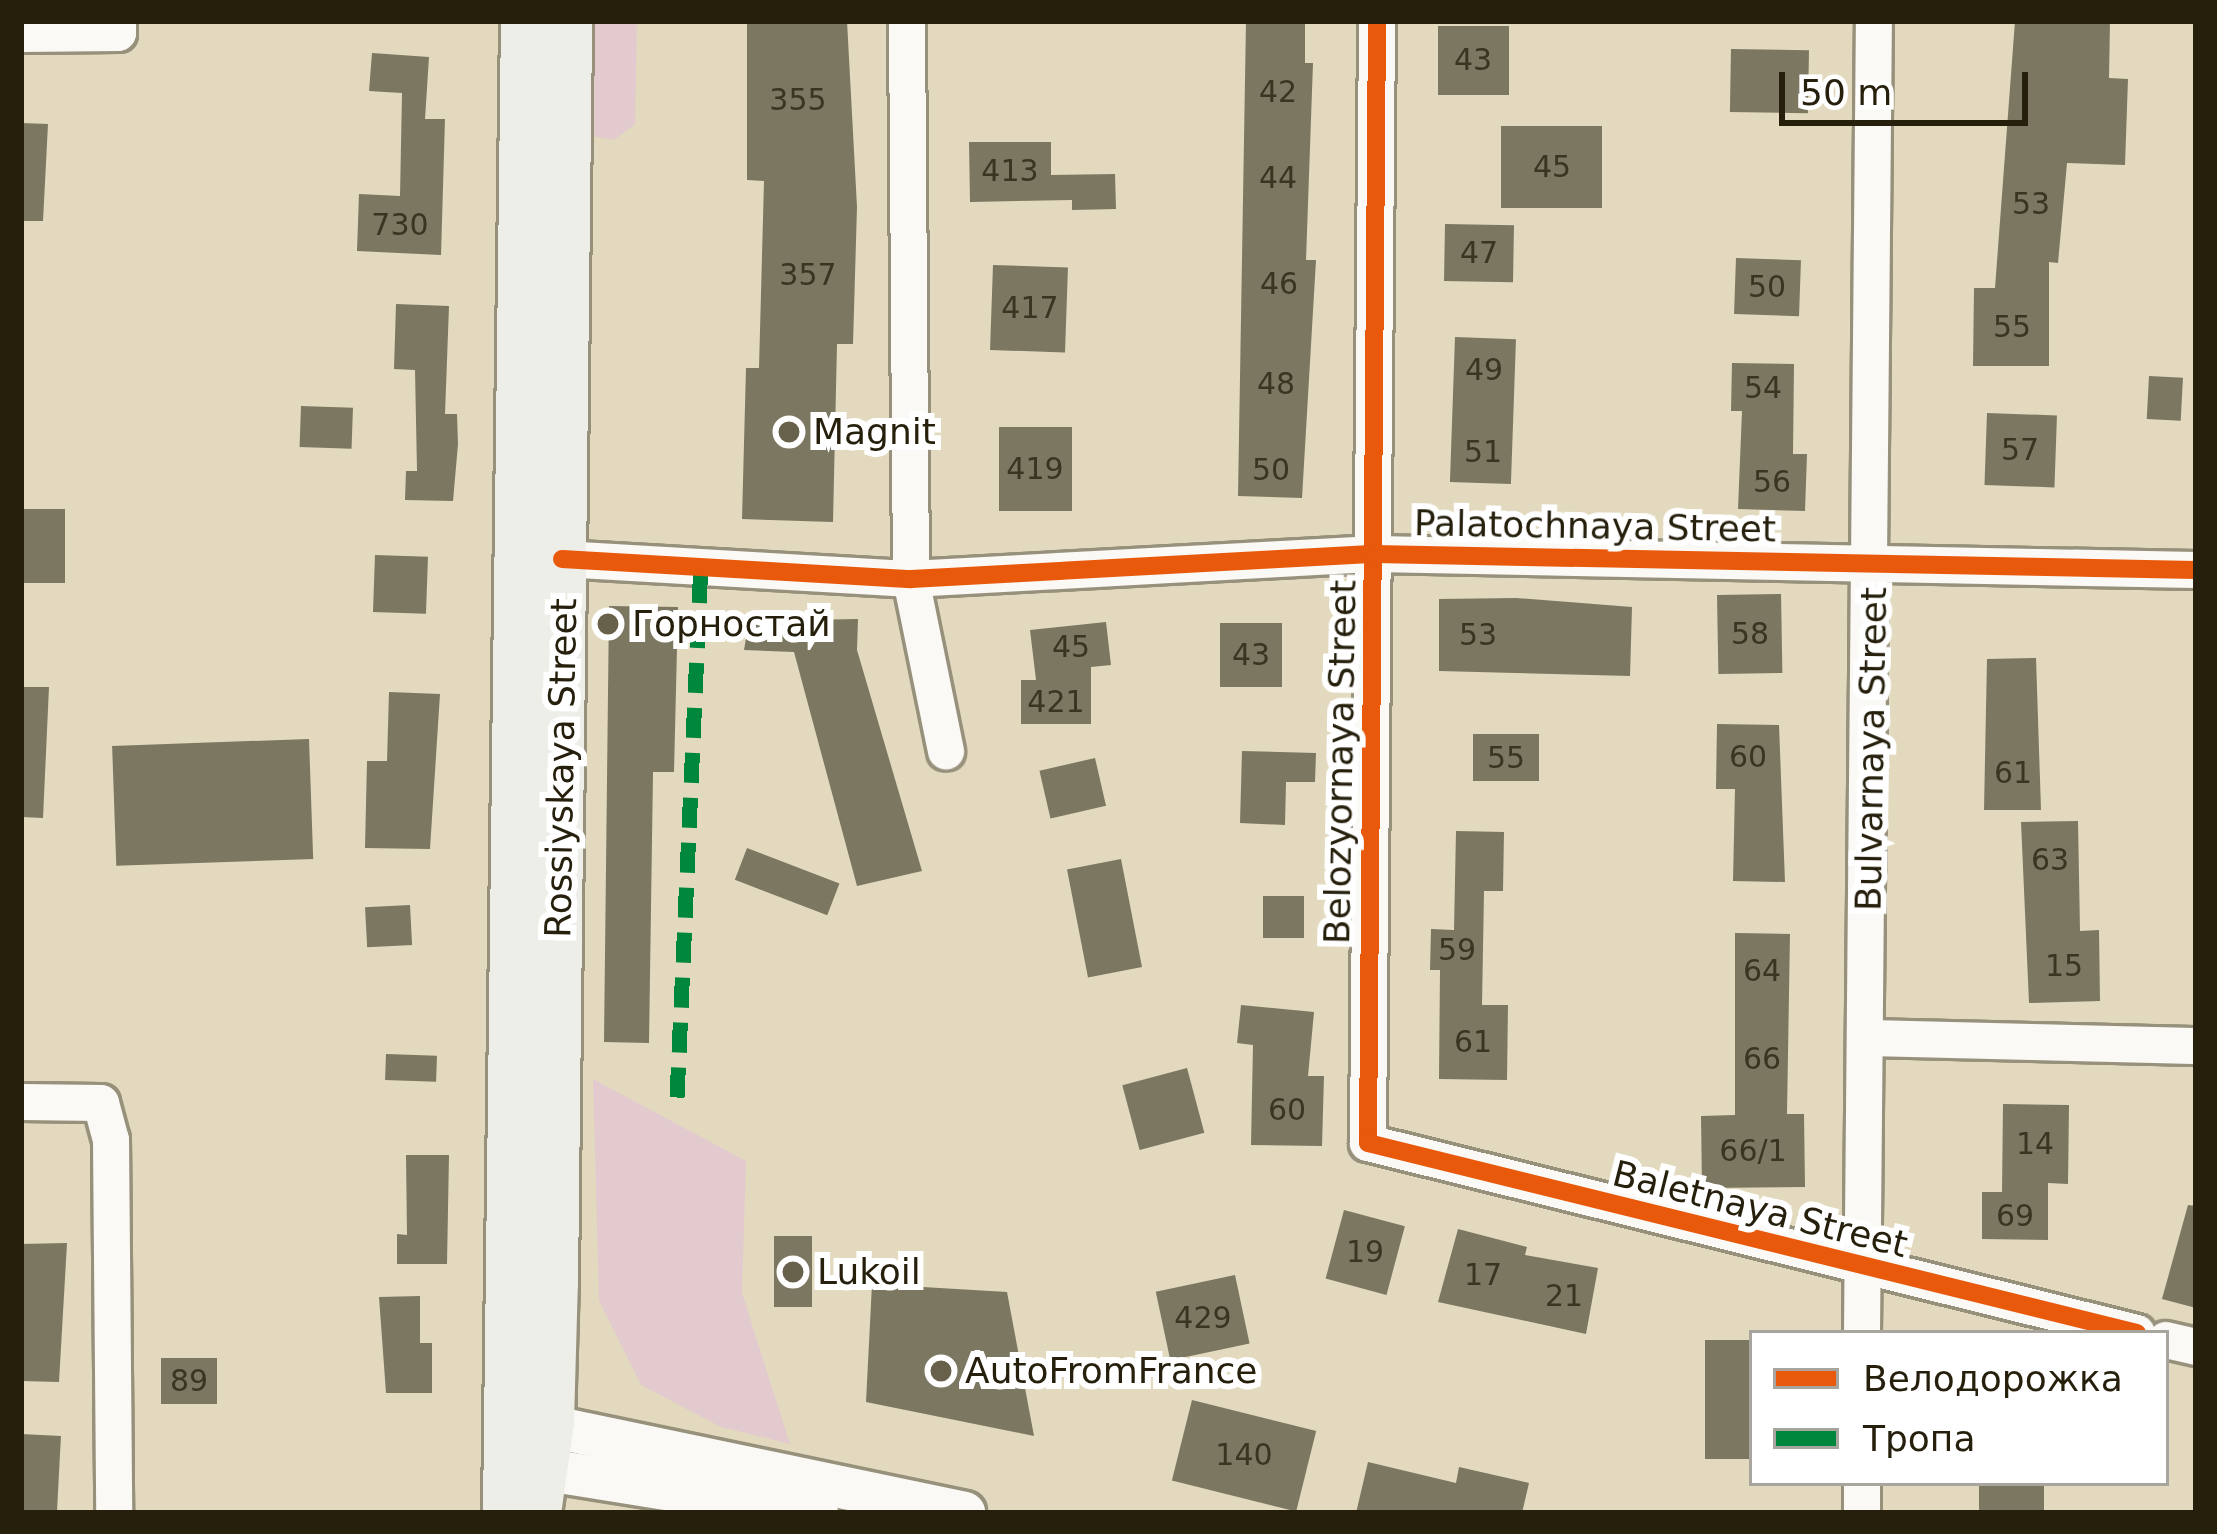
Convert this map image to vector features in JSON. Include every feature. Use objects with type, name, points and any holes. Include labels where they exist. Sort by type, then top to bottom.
[{"type":"main road","name":"Rossiyskaya Street","points":[[526,21],[541,559]]},
{"type":"main road","name":"Rossiyskaya Street","points":[[537,1513],[528,1442],[541,559],[568,21]]},
{"type":"main road","name":"Rossiyskaya Street","points":[[507,1513],[528,1442]]},
{"type":"street","points":[[908,21],[911,579],[946,751]]},
{"type":"street","name":"Belozyornaya Street","points":[[1368,1143],[1377,21]]},
{"type":"street","name":"Bulvarnaya Street","points":[[1862,1330],[1873,565],[1874,21]]},
{"type":"street","points":[[21,34],[118,27]]},
{"type":"street","name":"Palatochnaya Street","points":[[541,559],[911,579],[1375,554],[2196,570]]},
{"type":"street","points":[[1868,1038],[2196,1046]]},
{"type":"street","points":[[21,1102],[101,1102],[111,1140],[114,1513]]},
{"type":"street","name":"Baletnaya Street","points":[[1368,1143],[1862,1269],[2124,1330]]},
{"type":"street","points":[[528,1442],[817,1513]]},
{"type":"street","points":[[528,1442],[964,1513]]},
{"type":"shaded area","points":[[592,21],[637,21],[635,124],[614,140],[592,136]]},
{"type":"shaded area","points":[[593,1079],[746,1161],[742,1293],[790,1444],[721,1427],[641,1385],[599,1301]]},
{"type":"building","points":[[747,21],[847,21],[857,207],[853,344],[837,344],[833,522],[742,519],[746,368],[759,368],[764,181],[747,180]]},
{"type":"building","points":[[1246,21],[1305,21],[1305,63],[1313,63],[1306,260],[1316,260],[1302,498],[1238,496]]},
{"type":"building","points":[[2015,21],[2110,21],[2109,78],[2128,79],[2125,165],[2067,163],[2058,263],[2049,262],[2049,366],[1973,366],[1974,288],[1995,288]]},
{"type":"building","points":[[1438,26],[1509,26],[1509,95],[1438,95]]},
{"type":"building","points":[[1731,49],[1809,50],[1808,113],[1730,112]]},
{"type":"building","points":[[372,53],[429,57],[425,119],[445,119],[441,255],[357,251],[359,194],[400,196],[402,93],[369,91]]},
{"type":"building","points":[[21,123],[48,124],[43,221],[21,221]]},
{"type":"building","points":[[1501,126],[1602,126],[1602,208],[1501,208]]},
{"type":"building","points":[[969,142],[1051,142],[1051,175],[1115,174],[1116,209],[1072,210],[1072,200],[970,202]]},
{"type":"building","points":[[1445,224],[1514,225],[1513,282],[1444,281]]},
{"type":"building","points":[[1736,258],[1801,260],[1799,316],[1734,314]]},
{"type":"building","points":[[993,265],[1068,268],[1065,353],[990,350]]},
{"type":"building","points":[[396,304],[449,306],[445,414],[457,414],[453,501],[405,500],[406,471],[417,471],[415,370],[394,369]]},
{"type":"building","points":[[1455,337],[1516,339],[1511,484],[1450,482]]},
{"type":"building","points":[[1732,363],[1794,364],[1793,454],[1807,454],[1805,511],[1738,509],[1742,411],[1731,411]]},
{"type":"building","points":[[2149,376],[2183,378],[2181,421],[2147,419]]},
{"type":"building","points":[[301,406],[353,408],[352,449],[300,447]]},
{"type":"building","points":[[1987,413],[2057,415],[2054,487],[1984,485]]},
{"type":"building","points":[[999,427],[1072,427],[1072,511],[999,511]]},
{"type":"building","points":[[21,509],[65,509],[65,583],[21,583]]},
{"type":"building","points":[[375,555],[428,557],[426,614],[373,612]]},
{"type":"building","points":[[1781,594],[1782,673],[1718,674],[1717,595]]},
{"type":"building","points":[[1516,598],[1632,607],[1630,676],[1439,671],[1439,599]]},
{"type":"building","points":[[609,606],[678,607],[674,772],[653,772],[649,1043],[604,1042]]},
{"type":"building","points":[[858,619],[857,650],[922,871],[857,886],[794,652],[744,650],[749,621]]},
{"type":"building","points":[[1106,622],[1111,665],[1091,667],[1091,724],[1021,724],[1021,680],[1036,680],[1030,630]]},
{"type":"building","points":[[1220,623],[1282,623],[1282,687],[1220,687]]},
{"type":"building","points":[[2036,658],[2041,810],[1984,810],[1987,659]]},
{"type":"building","points":[[21,687],[49,687],[43,818],[21,817]]},
{"type":"building","points":[[389,692],[440,694],[430,849],[365,848],[367,761],[387,761]]},
{"type":"building","points":[[1717,724],[1779,725],[1785,882],[1733,881],[1735,789],[1716,789]]},
{"type":"building","points":[[1473,734],[1539,734],[1539,781],[1473,781]]},
{"type":"building","points":[[309,739],[313,859],[116,866],[112,746]]},
{"type":"building","points":[[1242,751],[1316,753],[1315,782],[1286,782],[1285,825],[1240,823]]},
{"type":"building","points":[[1095,758],[1106,806],[1050,819],[1039,771]]},
{"type":"building","points":[[2078,821],[2080,931],[2099,930],[2100,1001],[2029,1003],[2021,822]]},
{"type":"building","points":[[1456,831],[1504,832],[1503,891],[1484,891],[1482,1005],[1508,1005],[1507,1080],[1439,1079],[1440,970],[1430,970],[1431,929],[1454,930]]},
{"type":"building","points":[[747,848],[839,883],[827,915],[735,880]]},
{"type":"building","points":[[1121,859],[1142,967],[1088,977],[1067,869]]},
{"type":"building","points":[[1263,896],[1304,896],[1304,938],[1263,938]]},
{"type":"building","points":[[410,905],[412,945],[367,947],[365,907]]},
{"type":"building","points":[[1735,933],[1790,934],[1787,1114],[1804,1114],[1805,1187],[1702,1188],[1701,1116],[1735,1115]]},
{"type":"building","points":[[1241,1005],[1314,1012],[1308,1076],[1324,1076],[1322,1146],[1251,1145],[1253,1045],[1237,1043]]},
{"type":"building","points":[[386,1054],[437,1056],[436,1082],[385,1080]]},
{"type":"building","points":[[1187,1068],[1204,1133],[1140,1150],[1122,1085]]},
{"type":"building","points":[[2003,1104],[2069,1105],[2068,1184],[2048,1183],[2048,1240],[1982,1239],[1982,1192],[2002,1192]]},
{"type":"building","points":[[406,1155],[449,1155],[447,1264],[397,1264],[397,1234],[407,1235]]},
{"type":"building","points":[[2188,1205],[2196,1206],[2196,1308],[2162,1299]]},
{"type":"building","points":[[1344,1210],[1405,1226],[1386,1295],[1326,1279]]},
{"type":"building","points":[[1458,1229],[1527,1247],[1525,1255],[1598,1268],[1586,1334],[1438,1302]]},
{"type":"building","name":"Lukoil","points":[[774,1236],[812,1236],[812,1307],[774,1307]]},
{"type":"building","points":[[67,1243],[59,1382],[21,1381],[21,1244]]},
{"type":"building","points":[[1235,1275],[1250,1343],[1170,1360],[1156,1292]]},
{"type":"building","points":[[872,1284],[1007,1292],[1034,1436],[866,1402]]},
{"type":"building","points":[[420,1296],[420,1343],[432,1343],[432,1393],[386,1393],[379,1297]]},
{"type":"building","points":[[1705,1340],[1749,1340],[1749,1459],[1705,1459]]},
{"type":"building","points":[[161,1358],[217,1358],[217,1404],[161,1404]]},
{"type":"building","points":[[1192,1400],[1316,1431],[1296,1512],[1172,1481]]},
{"type":"building","points":[[21,1434],[61,1436],[57,1513],[21,1513]]},
{"type":"building","points":[[1368,1462],[1456,1483],[1459,1467],[1529,1483],[1522,1513],[1356,1513]]},
{"type":"building","points":[[1979,1486],[2044,1486],[2044,1513],[1979,1513]]},
{"type":"marked path","points":[[677,1097],[701,562]]},
{"type":"cycle path","points":[[1377,21],[1368,1143],[2125,1330]]},
{"type":"cycle path","points":[[562,559],[911,579],[1375,554],[2196,570]]},
{"type":"place","name":"Magnit","points":[[789,432]]},
{"type":"place","name":"Горностай","points":[[608,624]]},
{"type":"place","name":"Lukoil","points":[[793,1272]]},
{"type":"place","name":"AutoFromFrance","points":[[941,1371]]}]
